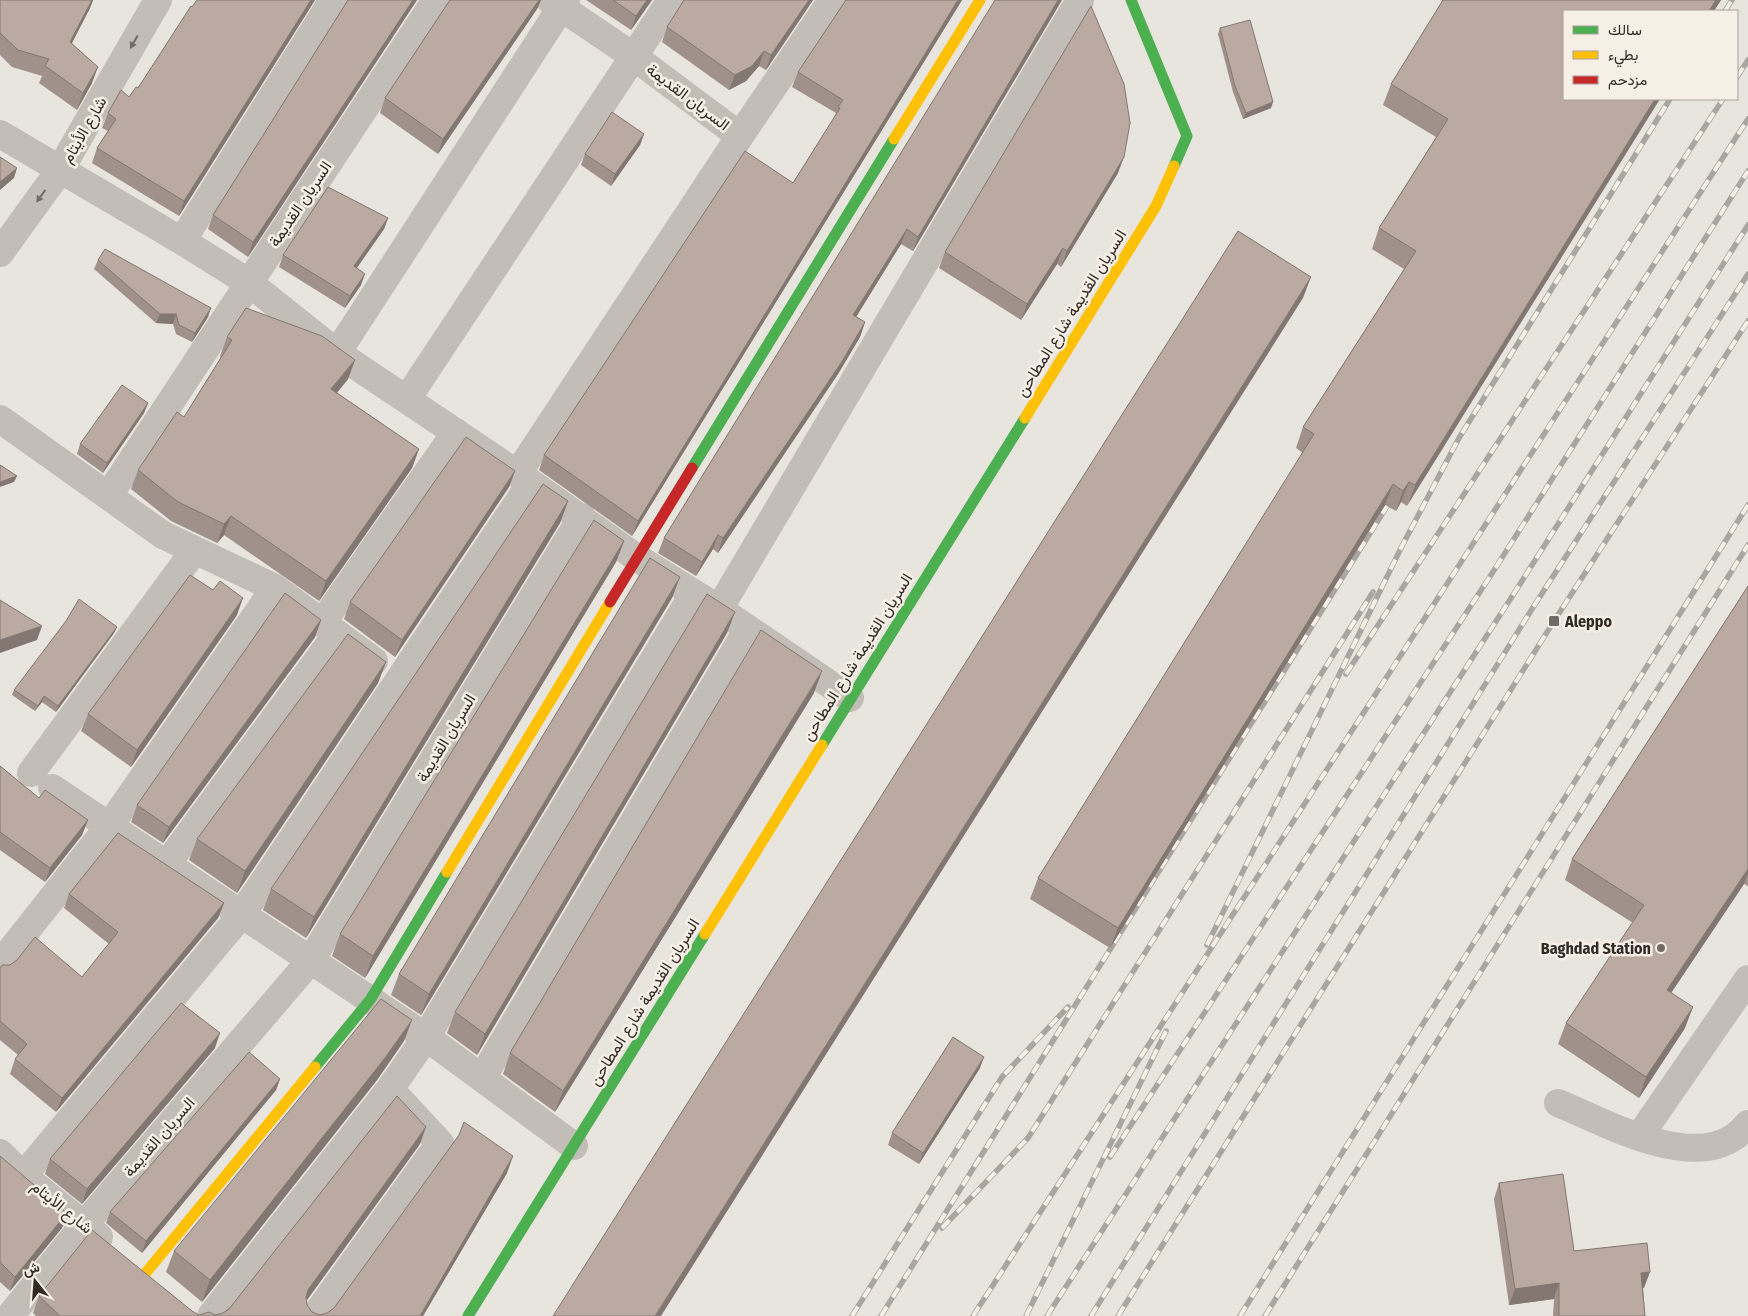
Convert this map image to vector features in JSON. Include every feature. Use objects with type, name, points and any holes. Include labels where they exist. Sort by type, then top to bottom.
[{"type":"street","name":"شارع الأيتام","points":[[0,253],[60,170],[158,0]]},
{"type":"street","points":[[182,241],[333,0]]},
{"type":"street","name":"السريان القديمة","points":[[109,495],[436,0]]},
{"type":"street","points":[[407,399],[671,0]]},
{"type":"street","name":"السريان القديمة","points":[[559,2],[740,136],[832,0]]},
{"type":"street","points":[[144,1274],[370,1000],[637,558],[980,0]]},
{"type":"street","points":[[719,609],[1080,0]]},
{"type":"street","name":"السريان القديمة شارع المطاحن","points":[[468,1316],[1156,206],[1187,136],[1131,0]]},
{"type":"street","points":[[337,353],[559,2]]},
{"type":"street","points":[[0,134],[248,282],[337,353],[525,478],[637,558],[719,609],[850,698]]},
{"type":"street","points":[[23,1176],[242,914],[399,680],[740,136]]},
{"type":"street","points":[[0,419],[163,535],[275,588],[399,680]]},
{"type":"street","points":[[167,864],[330,628],[456,432]]},
{"type":"street","name":"السريان القديمة","points":[[10,1316],[84,1225],[311,960],[582,517]]},
{"type":"street","points":[[194,551],[42,780],[426,1037],[574,1146]]},
{"type":"street","points":[[0,964],[110,825],[275,588]]},
{"type":"street","points":[[198,1314],[390,1089],[426,1037],[694,593]]},
{"type":"street","points":[[482,1078],[748,630]]},
{"type":"street","points":[[1639,1137],[1748,979]]},
{"type":"street","points":[[315,1316],[440,1143],[390,1089]]},
{"type":"street","points":[[1558,1103],[1639,1137],[1679,1148],[1709,1147],[1734,1138],[1748,1124]]},
{"type":"street","name":"شارع الأيتام","points":[[0,1153],[23,1176],[166,1292]]},
{"type":"building","points":[[0,0],[92,0],[70,42],[98,67],[83,93],[45,66],[49,59],[18,50],[0,33]]},
{"type":"building","points":[[197,0],[311,0],[184,201],[97,148],[116,119],[108,113],[121,90],[129,97],[136,87],[138,88],[191,6]]},
{"type":"building","points":[[348,0],[413,0],[253,242],[213,215]]},
{"type":"building","points":[[450,0],[539,0],[443,139],[385,98]]},
{"type":"building","points":[[613,0],[647,0],[636,16]]},
{"type":"building","points":[[684,0],[809,0],[771,55],[764,51],[752,66],[735,75],[667,27]]},
{"type":"building","points":[[846,0],[958,0],[638,521],[544,455],[745,151],[793,183],[840,108],[838,107],[843,100],[798,72]]},
{"type":"building","points":[[995,0],[1058,0],[918,237],[907,229],[853,315],[865,322],[843,360],[723,538],[718,535],[702,562],[664,538]]},
{"type":"building","points":[[1443,0],[1716,0],[1710,10],[1563,10],[1563,100],[1654,100],[1415,485],[1409,482],[1403,491],[1393,484],[1118,928],[1038,878],[1314,434],[1303,427],[1416,251],[1379,228],[1448,119],[1391,84]]},
{"type":"building","points":[[1091,6],[1124,84],[1130,123],[1124,157],[1067,251],[1063,248],[1027,304],[945,252]]},
{"type":"building","points":[[1250,20],[1273,102],[1246,113],[1235,86],[1220,28]]},
{"type":"building","points":[[612,112],[644,134],[615,174],[585,154]]},
{"type":"building","points":[[0,157],[17,168],[0,182]]},
{"type":"building","points":[[328,187],[388,218],[354,266],[365,274],[350,296],[283,255]]},
{"type":"building","points":[[1238,231],[1311,277],[655,1316],[553,1316]]},
{"type":"building","points":[[105,249],[211,308],[195,333],[179,325],[176,314],[160,314],[98,260]]},
{"type":"building","points":[[246,308],[322,336],[355,360],[331,389],[419,449],[326,581],[231,516],[224,524],[178,502],[138,470],[177,412],[184,417],[232,340],[227,337]]},
{"type":"building","points":[[122,385],[148,403],[107,463],[80,444]]},
{"type":"building","points":[[466,437],[515,471],[402,640],[350,602]]},
{"type":"building","points":[[0,465],[17,476],[0,482]]},
{"type":"building","points":[[543,484],[568,501],[314,917],[271,889]]},
{"type":"building","points":[[594,520],[624,541],[373,956],[340,934]]},
{"type":"building","points":[[650,558],[680,577],[429,994],[399,974]]},
{"type":"building","points":[[190,575],[213,590],[220,581],[243,598],[137,750],[88,714]]},
{"type":"building","points":[[1748,586],[1748,869],[1667,990],[1693,1007],[1646,1077],[1566,1023],[1644,905],[1572,859]]},
{"type":"building","points":[[285,593],[321,620],[169,827],[137,805]]},
{"type":"building","points":[[707,594],[735,612],[485,1034],[455,1012]]},
{"type":"building","points":[[79,599],[117,627],[58,706],[44,696],[38,706],[14,690],[66,621]]},
{"type":"building","points":[[0,600],[42,626],[0,640]]},
{"type":"building","points":[[761,630],[822,671],[563,1091],[510,1053]]},
{"type":"building","points":[[348,634],[386,662],[245,871],[197,839]]},
{"type":"building","points":[[0,766],[39,798],[45,790],[88,820],[50,868],[0,832]]},
{"type":"building","points":[[118,833],[224,903],[62,1098],[15,1059],[27,1044],[0,1021],[0,968],[2,965],[10,965],[17,960],[35,937],[82,977],[118,932],[69,894]]},
{"type":"building","points":[[381,999],[412,1020],[385,1058],[210,1280],[174,1251]]},
{"type":"building","points":[[181,1003],[220,1033],[87,1189],[50,1159]]},
{"type":"building","points":[[953,1037],[984,1057],[923,1153],[892,1133]]},
{"type":"building","points":[[249,1052],[280,1079],[146,1241],[110,1212]]},
{"type":"building","points":[[397,1096],[426,1127],[308,1290],[306,1297],[307,1305],[312,1312],[320,1315],[334,1308],[459,1135],[464,1122],[513,1156],[420,1316],[60,1316],[39,1296],[92,1230],[192,1311],[199,1315],[209,1312],[215,1315],[223,1313],[229,1309]]},
{"type":"building","points":[[0,1156],[67,1213],[15,1277],[0,1262]]},
{"type":"building","points":[[1563,1174],[1574,1251],[1647,1243],[1650,1272],[1641,1273],[1645,1316],[1559,1316],[1559,1283],[1515,1289],[1499,1183]]},
{"type":"railway","points":[[1726,10],[1732,0]]},
{"type":"railway","points":[[1738,75],[1748,60]]},
{"type":"railway","points":[[1207,945],[1402,546],[1459,438],[1669,100]]},
{"type":"railway","points":[[1346,674],[1722,100]]},
{"type":"railway","points":[[973,1316],[1748,119]]},
{"type":"railway","points":[[1110,1157],[1491,575],[1748,171]]},
{"type":"railway","points":[[1047,1316],[1513,595],[1748,225]]},
{"type":"railway","points":[[1091,1316],[1532,609],[1748,274]]},
{"type":"railway","points":[[1118,1316],[1554,621],[1748,321]]},
{"type":"railway","points":[[881,1316],[1394,495]]},
{"type":"railway","points":[[1240,1316],[1748,505]]},
{"type":"railway","points":[[1265,1316],[1748,545]]},
{"type":"railway","points":[[942,1228],[1028,1138],[1373,592]]},
{"type":"railway","points":[[852,1316],[1002,1077],[1068,1007]]},
{"type":"railway","points":[[1026,1316],[1166,1031]]},
{"type":"traffic: fast","points":[[1131,0],[1187,136],[1174,166]]},
{"type":"traffic: fast","points":[[692,468],[894,139]]},
{"type":"traffic: fast","points":[[822,745],[1025,418]]},
{"type":"traffic: fast","points":[[315,1067],[370,1000],[447,872]]},
{"type":"traffic: fast","points":[[468,1316],[705,934]]},
{"type":"traffic: slow","points":[[894,139],[980,0]]},
{"type":"traffic: slow","points":[[1025,418],[1156,206],[1174,166]]},
{"type":"traffic: slow","points":[[447,872],[610,602]]},
{"type":"traffic: slow","points":[[705,934],[822,745]]},
{"type":"traffic: slow","points":[[144,1275],[315,1067]]},
{"type":"traffic: jam","points":[[610,602],[692,468]]},
{"type":"place","name":"Aleppo","points":[[1554,621]]},
{"type":"place","name":"Baghdad Station","points":[[1661,948]]}]
